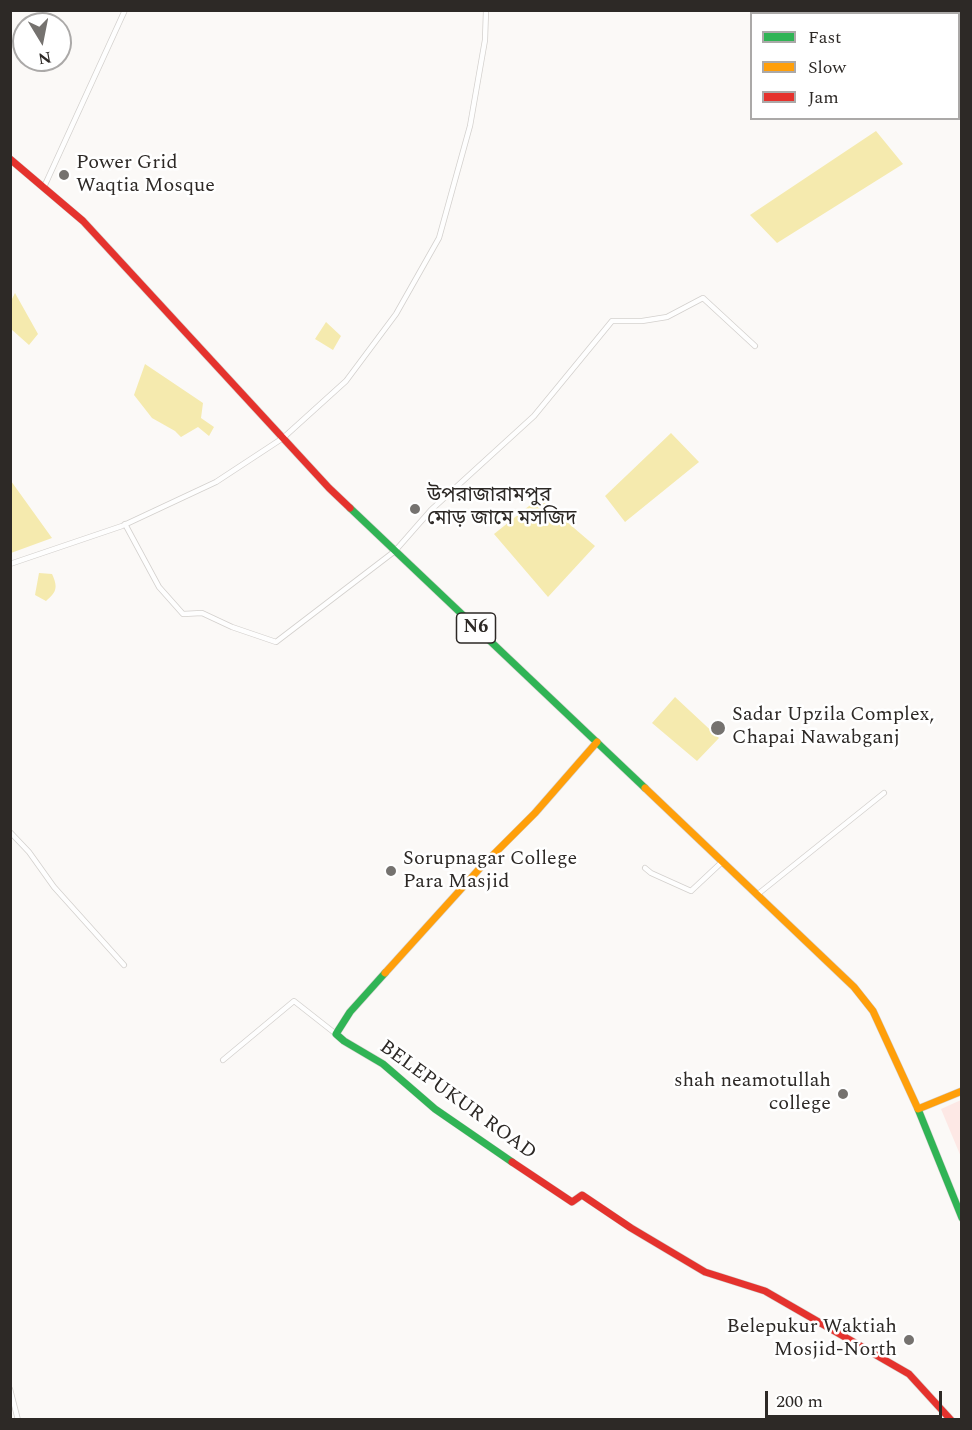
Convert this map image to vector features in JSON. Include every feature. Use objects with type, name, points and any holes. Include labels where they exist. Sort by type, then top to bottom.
[{"type":"main road","name":"N6","points":[[10,159],[83,221],[329,488],[854,987],[873,1011],[918,1109]]},
{"type":"main road","points":[[336,1034],[364,996],[481,867],[535,813],[597,742]]},
{"type":"main road","name":"BELEPUKUR ROAD","points":[[336,1034],[382,1064],[435,1109],[559,1195],[572,1202],[582,1195],[630,1228],[705,1272],[765,1291],[909,1374],[951,1419]]},
{"type":"main road","points":[[962,1091],[918,1109],[962,1218]]},
{"type":"street","points":[[44,187],[125,10]]},
{"type":"street","points":[[10,564],[125,524],[216,482],[283,438],[346,381],[396,314],[439,238],[470,126],[485,40],[486,10]]},
{"type":"street","points":[[125,524],[159,587],[183,614],[202,613],[232,627],[276,642],[395,551],[431,510],[534,416],[612,321],[642,321],[667,317],[703,298],[755,346]]},
{"type":"street","points":[[758,894],[884,793]]},
{"type":"street","points":[[10,832],[29,852],[54,887],[124,964]]},
{"type":"street","points":[[645,868],[691,891],[722,862]]},
{"type":"street","points":[[223,1060],[294,1001],[336,1034]]},
{"type":"street","points":[[10,1389],[18,1419]]},
{"type":"shaded area","points":[[876,131],[903,164],[777,243],[750,215]]},
{"type":"shaded area","points":[[15,293],[38,334],[29,345],[11,329],[11,301]]},
{"type":"shaded area","points":[[326,322],[341,336],[333,350],[315,339]]},
{"type":"shaded area","points":[[145,364],[203,403],[201,418],[214,427],[209,436],[198,427],[181,437],[152,418],[134,395]]},
{"type":"shaded area","points":[[671,433],[699,462],[625,522],[605,496]]},
{"type":"shaded area","points":[[10,481],[52,538],[11,553]]},
{"type":"shaded area","points":[[539,498],[595,546],[548,597],[494,534]]},
{"type":"shaded area","points":[[39,573],[52,574],[55,582],[54,592],[46,601],[35,595]]},
{"type":"shaded area","points":[[675,697],[719,738],[697,761],[652,723]]},
{"type":"shaded area","points":[[961,1100],[961,1157],[941,1109]]},
{"type":"traffic: fast","points":[[350,508],[645,788]]},
{"type":"traffic: fast","points":[[385,973],[350,1012],[336,1034],[383,1064],[435,1109],[512,1162]]},
{"type":"traffic: fast","points":[[918,1109],[962,1218]]},
{"type":"traffic: slow","points":[[385,973],[481,867],[535,813],[597,742]]},
{"type":"traffic: slow","points":[[645,788],[854,987],[873,1011],[918,1109],[962,1091]]},
{"type":"traffic: jam","points":[[10,159],[83,221],[350,508]]},
{"type":"traffic: jam","points":[[512,1162],[572,1202],[582,1195],[631,1228],[705,1272],[765,1291],[909,1374],[951,1420]]},
{"type":"place","name":"Power Grid Waqtia Mosque","points":[[64,175]]},
{"type":"place","name":"উপরাজারামপুর মোড় জামে মসজিদ","points":[[415,509]]},
{"type":"place","name":"Sadar Upzila Complex, Chapai Nawabganj","points":[[718,728]]},
{"type":"place","name":"Sorupnagar College Para Masjid","points":[[391,871]]},
{"type":"place","name":"shah neamotullah college","points":[[843,1094]]},
{"type":"place","name":"Belepukur Waktiah Mosjid-North","points":[[909,1340]]}]
